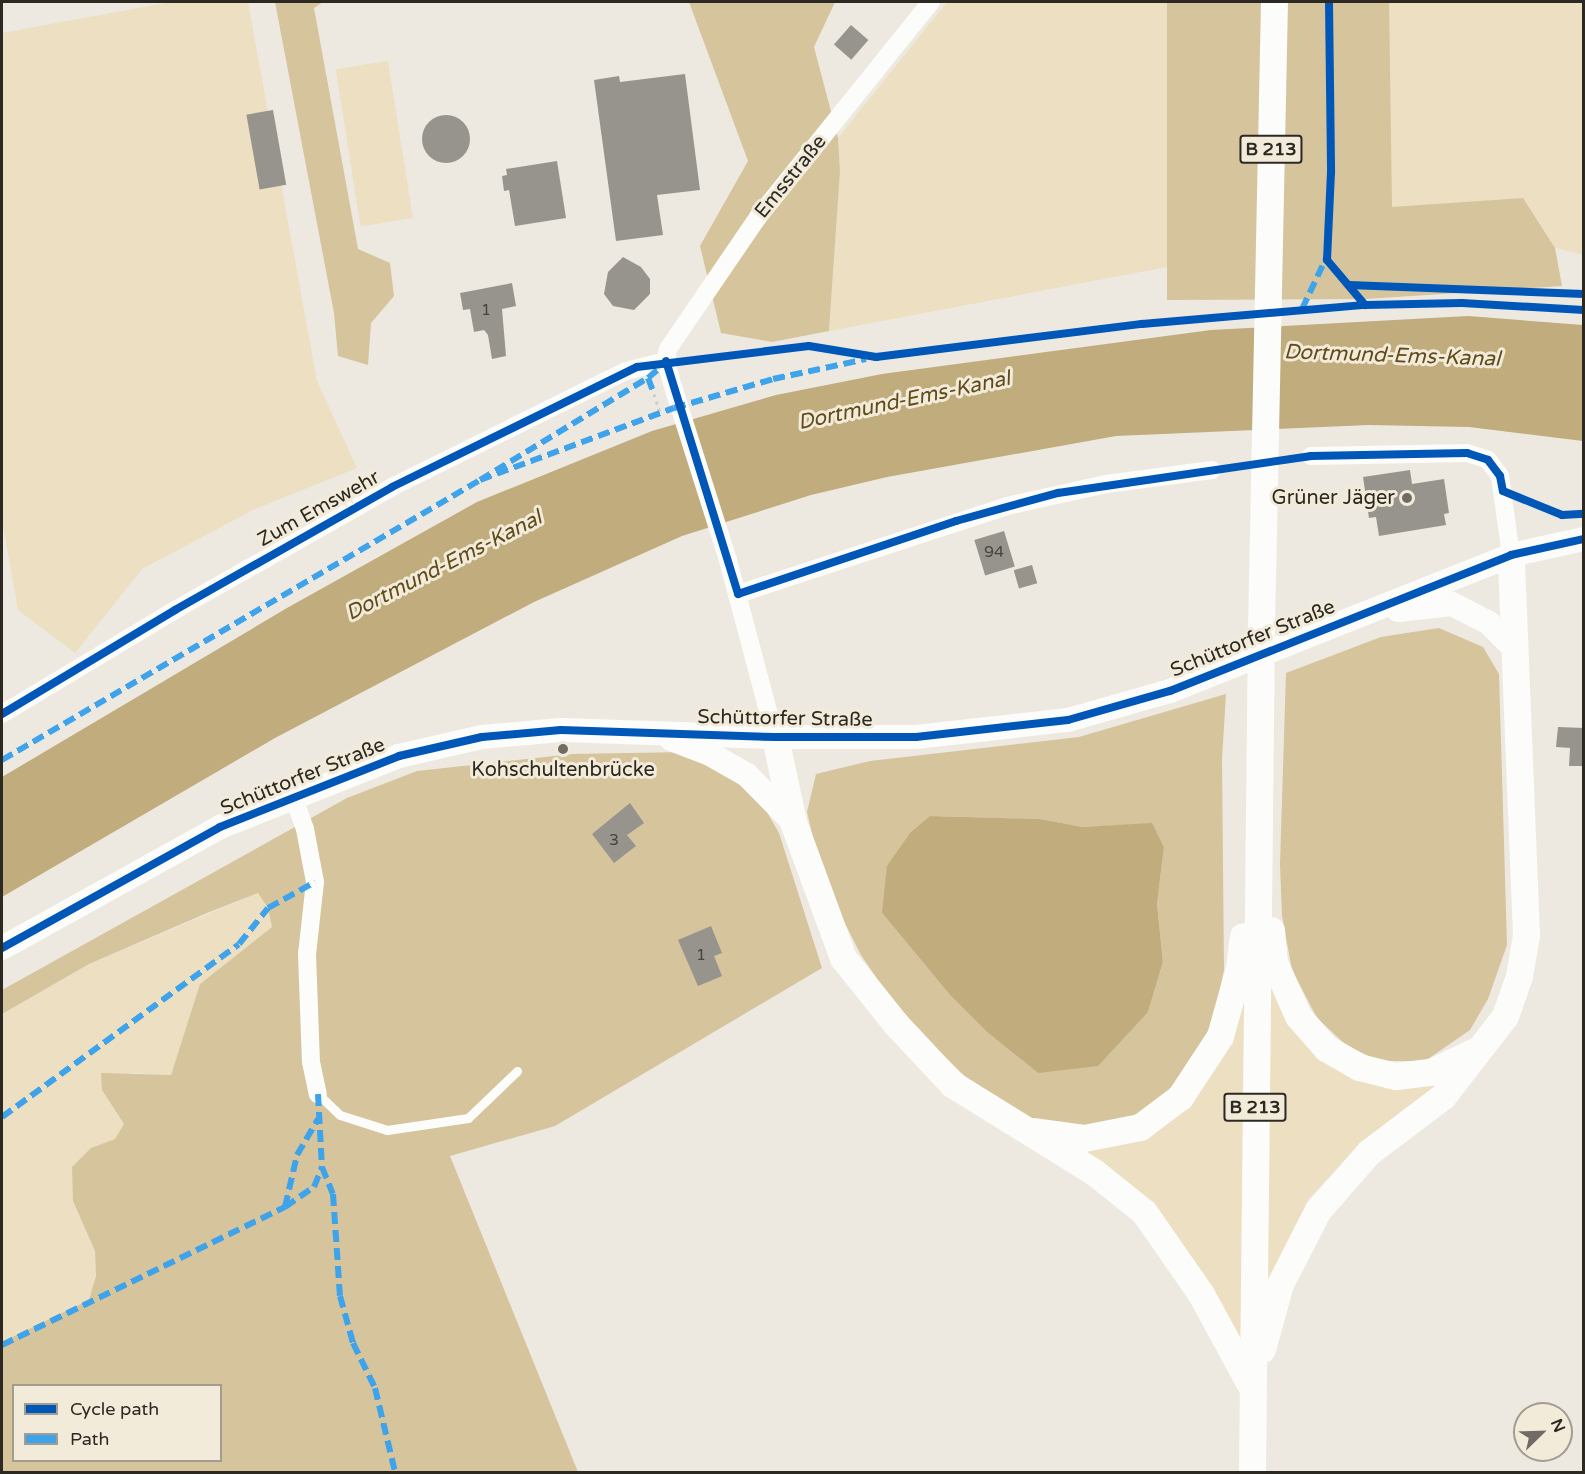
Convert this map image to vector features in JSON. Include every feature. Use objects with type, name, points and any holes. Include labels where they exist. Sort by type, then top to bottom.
[{"type":"main road","name":"B 213","points":[[1252,1473],[1263,474],[1274,2]]},
{"type":"main road","name":"Schüttorfer Straße","points":[[2,948],[220,827],[293,796],[399,756],[482,737],[561,729],[649,730],[775,737],[916,737],[1068,720],[1170,691],[1342,620],[1511,555],[1584,539]]},
{"type":"main road","points":[[1252,1387],[1280,1284],[1318,1210],[1369,1152],[1443,1095],[1505,1016],[1519,976],[1526,935],[1511,555]]},
{"type":"main road","points":[[1342,620],[1452,604],[1489,623],[1515,649]]},
{"type":"main road","points":[[649,730],[711,754],[741,771],[793,822]]},
{"type":"main road","points":[[775,737],[793,822],[843,958],[895,1023],[952,1084],[1022,1130],[1094,1173],[1144,1212],[1201,1294],[1252,1387]]},
{"type":"main road","points":[[1258,827],[1274,962],[1298,1016],[1326,1048],[1359,1067],[1396,1076],[1431,1072],[1478,1049]]},
{"type":"main road","points":[[1022,1130],[1084,1138],[1140,1127],[1180,1097],[1220,1036],[1239,968],[1258,827]]},
{"type":"street","name":"Emsstraße","points":[[666,361],[680,327],[758,217],[931,2]]},
{"type":"street","name":"Schüttorfer Straße","points":[[666,361],[738,594],[775,737]]},
{"type":"street","name":"Zum Emswehr","points":[[2,714],[175,610],[392,487],[626,371],[666,361]]},
{"type":"street","points":[[1311,456],[1467,453],[1488,460],[1500,476],[1511,555]]},
{"type":"street","points":[[738,594],[1007,506],[1106,484],[1212,470]]},
{"type":"street","points":[[293,796],[305,829],[315,882],[307,954],[311,1062],[318,1094]]},
{"type":"lane","points":[[318,1094],[340,1115],[387,1130],[468,1118],[517,1071]]},
{"type":"path","points":[[654,394],[660,413]]},
{"type":"shaded area","points":[[171,2],[248,2],[317,381],[357,468],[255,509],[142,569],[75,653],[18,610],[2,520],[2,33]]},
{"type":"shaded area","points":[[275,2],[323,2],[314,8],[358,249],[390,263],[394,296],[371,323],[368,365],[338,356],[334,313]]},
{"type":"shaded area","points":[[689,2],[835,2],[814,47],[838,138],[840,171],[829,331],[772,342],[721,333],[700,246],[748,161]]},
{"type":"shaded area","points":[[947,2],[1168,2],[1167,267],[829,331],[840,171],[838,138]]},
{"type":"shaded area","points":[[1167,2],[1389,2],[1392,207],[1523,198],[1555,248],[1562,286],[1366,299],[1167,300]]},
{"type":"shaded area","points":[[1387,2],[1583,2],[1583,255],[1555,248],[1523,198],[1392,208]]},
{"type":"shaded area","points":[[388,61],[413,218],[361,226],[336,69]]},
{"type":"shaded area","points":[[1439,628],[1483,647],[1499,674],[1507,945],[1488,999],[1470,1030],[1425,1061],[1379,1061],[1346,1045],[1317,1018],[1292,970],[1282,916],[1280,864],[1286,673],[1381,637]]},
{"type":"shaded area","points":[[1226,694],[1222,759],[1224,970],[1212,1026],[1175,1087],[1138,1117],[1092,1129],[1032,1119],[967,1078],[903,1017],[861,955],[823,880],[807,812],[816,774],[870,761],[1079,737]],"holes":[[[930,816],[1040,819],[1083,827],[1152,824],[1164,847],[1157,904],[1163,962],[1148,1012],[1038,1073],[987,1032],[950,995],[882,913]]]},
{"type":"shaded area","points":[[686,752],[739,780],[767,812],[779,833],[822,968],[555,1126],[450,1156],[578,1472],[2,1472],[2,1342],[89,1300],[96,1276],[95,1251],[73,1201],[72,1167],[91,1148],[115,1139],[124,1124],[102,1090],[101,1073],[171,1075],[200,984],[272,927],[268,908],[258,893],[207,913],[89,964],[2,1014],[2,990],[347,798],[417,771],[573,754]]},
{"type":"shaded area","points":[[1259,829],[1251,1384],[1145,1212],[1023,1130],[1240,968]]},
{"type":"shaded area","points":[[258,893],[268,908],[272,927],[200,984],[171,1075],[133,1073],[102,1090],[124,1124],[115,1139],[91,1148],[73,1201],[95,1251],[96,1276],[89,1300],[2,1342],[2,1014],[89,964]]},
{"type":"shaded area","points":[[1267,971],[1316,1057],[1387,1089],[1416,1087],[1445,1078],[1368,1137],[1309,1198],[1281,1254],[1265,1298]]},
{"type":"water","name":"Dortmund-Ems-Kanal","points":[[1468,316],[1583,325],[1583,441],[1469,427],[1369,425],[1116,436],[887,477],[811,495],[682,536],[534,602],[275,738],[2,897],[2,777],[287,608],[477,502],[652,431],[776,395],[882,374],[1211,330]]},
{"type":"water","points":[[930,816],[1040,819],[1083,827],[1152,823],[1164,847],[1157,904],[1163,962],[1148,1012],[1098,1066],[1038,1073],[987,1032],[950,995],[882,913],[887,866],[910,833]]},
{"type":"building","points":[[851,25],[868,40],[851,60],[834,45]]},
{"type":"building","points":[[685,74],[700,190],[657,195],[663,235],[616,241],[594,80],[619,76],[620,82]]},
{"type":"building","points":[[273,110],[286,185],[260,190],[246,115]]},
{"type":"building","points":[[441,115],[451,115],[463,122],[470,134],[470,144],[463,156],[451,163],[441,163],[426,152],[422,144],[422,134],[433,119]]},
{"type":"building","points":[[557,161],[566,218],[515,226],[509,190],[504,191],[502,176],[507,175],[506,169]]},
{"type":"building","points":[[623,257],[641,267],[650,279],[650,294],[634,310],[613,306],[604,294],[608,272]]},
{"type":"building","points":[[512,283],[516,306],[502,309],[506,356],[492,359],[488,335],[484,330],[474,332],[470,309],[463,310],[460,293]]},
{"type":"building","name":"Grüner Jäger","points":[[1410,470],[1412,484],[1444,479],[1449,513],[1444,514],[1446,525],[1379,536],[1376,517],[1369,518],[1363,477]]},
{"type":"building","points":[[1004,531],[1015,566],[985,575],[974,540]]},
{"type":"building","points":[[1032,565],[1037,583],[1019,589],[1014,570]]},
{"type":"building","points":[[1558,727],[1584,728],[1584,766],[1569,766],[1570,748],[1556,747]]},
{"type":"building","points":[[630,803],[644,823],[627,835],[636,846],[614,863],[592,834]]},
{"type":"building","points":[[711,926],[722,953],[714,956],[722,976],[698,986],[678,940]]},
{"type":"marked path","points":[[1302,309],[1327,256]]},
{"type":"marked path","points":[[2,760],[480,480],[674,408],[773,379],[866,359]]},
{"type":"marked path","points":[[480,480],[648,378],[663,365]]},
{"type":"marked path","points":[[648,378],[654,394]]},
{"type":"marked path","points":[[2,1117],[239,944],[268,908],[315,882]]},
{"type":"marked path","points":[[318,1094],[322,1167],[333,1194],[340,1296],[353,1343],[375,1388],[395,1472]]},
{"type":"marked path","points":[[285,1207],[297,1155],[318,1119]]},
{"type":"marked path","points":[[2,1345],[285,1207],[314,1187],[322,1167]]},
{"type":"cycle path","points":[[1329,2],[1331,172],[1327,260],[1365,305]]},
{"type":"cycle path","points":[[1349,285],[1584,294]]},
{"type":"cycle path","points":[[2,714],[175,610],[392,487],[637,367],[809,346],[876,357],[1142,324],[1365,305],[1462,303],[1584,310]]},
{"type":"cycle path","points":[[666,361],[738,594],[956,521],[1058,493],[1311,456],[1467,453],[1488,460],[1500,476],[1503,491],[1562,515],[1584,514]]},
{"type":"cycle path","points":[[2,948],[220,827],[399,756],[482,737],[561,730],[775,737],[916,737],[1068,720],[1170,691],[1511,555],[1584,539]]},
{"type":"place","name":"Grüner Jäger","points":[[1407,498]]},
{"type":"place","name":"Kohschultenbrücke","points":[[563,749]]}]
